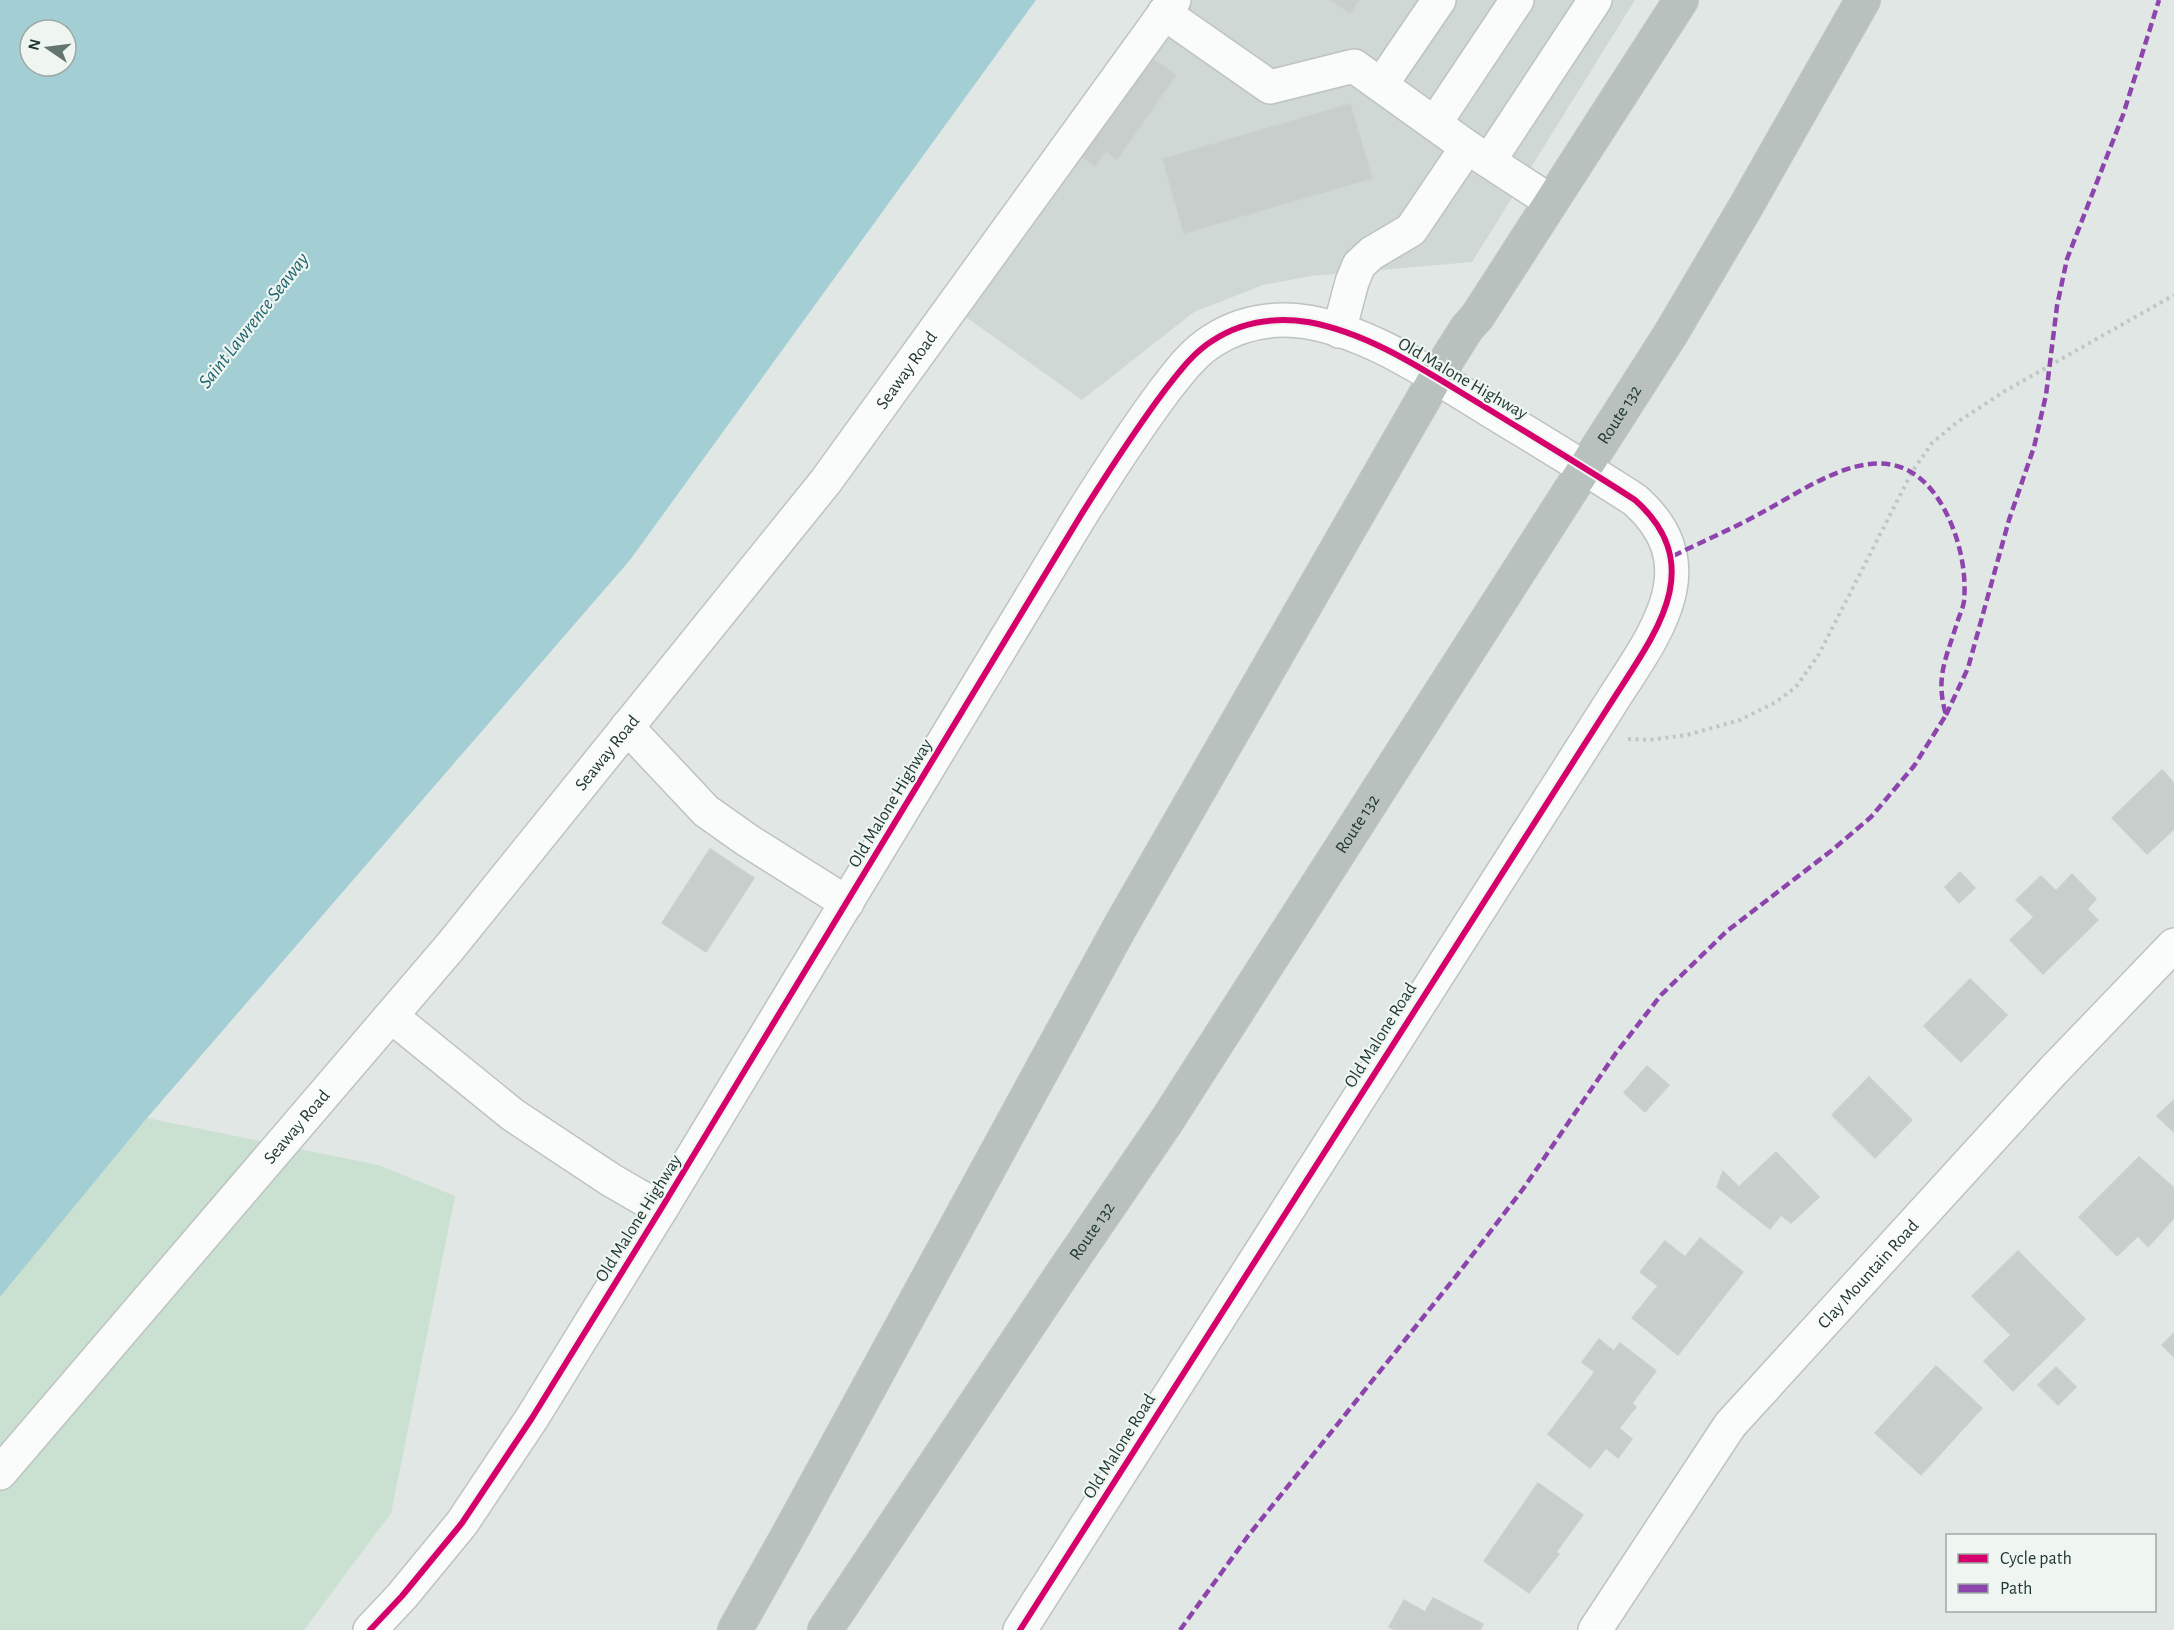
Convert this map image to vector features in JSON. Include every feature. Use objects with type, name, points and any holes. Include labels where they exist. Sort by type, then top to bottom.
[{"type":"highway","points":[[735,1630],[1120,927],[1436,377],[1467,328],[1477,317],[1680,0]]},
{"type":"highway","name":"Route 132","points":[[825,1630],[1166,1122],[1670,336],[1863,0]]},
{"type":"street","points":[[1381,85],[1439,0]]},
{"type":"street","points":[[1435,123],[1517,0]]},
{"type":"street","points":[[1339,331],[1359,265],[1372,253],[1411,230],[1478,154],[1595,0]]},
{"type":"street","points":[[1169,6],[1270,87],[1354,66],[1478,154],[1550,201]]},
{"type":"street","name":"Seaway Road","points":[[0,1473],[450,947],[826,481],[1169,6]]},
{"type":"street","name":"Old Malone Highway","points":[[370,1630],[462,1523],[532,1418],[1087,506],[1130,438],[1189,360],[1211,341],[1240,327],[1258,322],[1283,320],[1310,323],[1372,344],[1436,377],[1585,467]]},
{"type":"street","name":"Old Malone Road","points":[[1020,1630],[1533,821],[1607,709],[1662,616],[1672,581],[1672,563],[1665,537],[1658,524],[1635,500],[1585,467]]},
{"type":"street","points":[[627,727],[706,811],[738,851],[847,903]]},
{"type":"street","name":"Clay Mountain Road","points":[[1595,1630],[1730,1425],[2052,1072],[2174,945]]},
{"type":"street","points":[[391,1016],[513,1115],[611,1180],[661,1209]]},
{"type":"path","points":[[1620,738],[1649,740],[1687,735],[1740,720],[1776,702],[1796,687],[1819,654],[1912,472],[1932,442],[1956,423],[2006,391],[2174,295]]},
{"type":"shaded area","points":[[1183,0],[1635,0],[1472,262],[1311,276],[1263,285],[1194,312],[1082,400],[959,312]]},
{"type":"green space","points":[[147,1118],[378,1165],[455,1196],[391,1513],[304,1630],[0,1630],[0,1297]]},
{"type":"water","name":"Saint Lawrence Seaway","points":[[0,0],[1036,0],[630,560],[147,1118],[0,1297]]},
{"type":"building","points":[[1331,0],[1359,0],[1350,13]]},
{"type":"building","points":[[1149,57],[1176,75],[1117,159],[1106,151],[1095,166],[1082,156]]},
{"type":"building","points":[[1350,104],[1372,178],[1184,233],[1163,159]]},
{"type":"building","points":[[2162,770],[2174,783],[2174,829],[2147,854],[2112,818]]},
{"type":"building","points":[[710,849],[754,878],[706,952],[662,923]]},
{"type":"building","points":[[1960,872],[1975,888],[1959,903],[1945,887]]},
{"type":"building","points":[[2072,874],[2096,899],[2087,909],[2098,920],[2043,974],[2010,940],[2034,917],[2016,900],[2041,876],[2056,891]]},
{"type":"building","points":[[1970,979],[2007,1015],[1961,1062],[1924,1026]]},
{"type":"building","points":[[1647,1066],[1669,1085],[1645,1112],[1624,1093]]},
{"type":"building","points":[[1869,1077],[1912,1120],[1875,1158],[1832,1115]]},
{"type":"building","points":[[2174,1100],[2174,1132],[2157,1116]]},
{"type":"building","points":[[1776,1152],[1819,1197],[1791,1223],[1781,1215],[1770,1229],[1717,1187],[1723,1171],[1739,1187]]},
{"type":"building","points":[[2139,1157],[2174,1188],[2174,1218],[2148,1247],[2138,1236],[2117,1256],[2079,1217]]},
{"type":"building","points":[[1700,1238],[1743,1272],[1678,1355],[1632,1318],[1658,1286],[1640,1272],[1665,1241],[1685,1257]]},
{"type":"building","points":[[2018,1251],[2085,1319],[2013,1391],[1984,1361],[2011,1335],[1972,1296]]},
{"type":"building","points":[[2174,1333],[2174,1357],[2162,1345]]},
{"type":"building","points":[[1599,1339],[1614,1351],[1620,1343],[1656,1371],[1632,1403],[1636,1407],[1619,1428],[1632,1439],[1618,1458],[1606,1448],[1590,1468],[1548,1434],[1595,1372],[1582,1362]]},
{"type":"building","points":[[1936,1366],[1982,1408],[1921,1475],[1875,1433]]},
{"type":"building","points":[[2056,1367],[2076,1387],[2058,1405],[2038,1385]]},
{"type":"building","points":[[1538,1483],[1583,1515],[1556,1552],[1559,1554],[1529,1593],[1484,1561]]},
{"type":"building","points":[[1433,1598],[1483,1624],[1480,1630],[1396,1630],[1389,1627],[1404,1600],[1425,1612]]},
{"type":"marked path","points":[[1946,715],[1968,668],[2009,520],[2034,447],[2046,395],[2057,306],[2067,259],[2123,115],[2159,0]]},
{"type":"marked path","points":[[1180,1630],[1248,1536],[1523,1189],[1616,1053],[1661,995],[1727,931],[1831,851],[1871,817],[1914,766],[1946,715],[1942,690],[1943,668],[1963,604],[1965,589],[1963,564],[1957,539],[1942,505],[1923,481],[1902,468],[1879,463],[1856,467],[1832,475],[1750,519],[1671,557]]},
{"type":"cycle path","points":[[370,1630],[402,1596],[462,1523],[532,1418],[1081,515],[1154,405],[1192,357],[1205,346],[1235,329],[1246,325],[1283,320],[1331,327],[1376,344],[1397,355],[1635,500],[1658,526],[1669,552],[1671,579],[1666,605],[1640,657],[1020,1630]]}]
